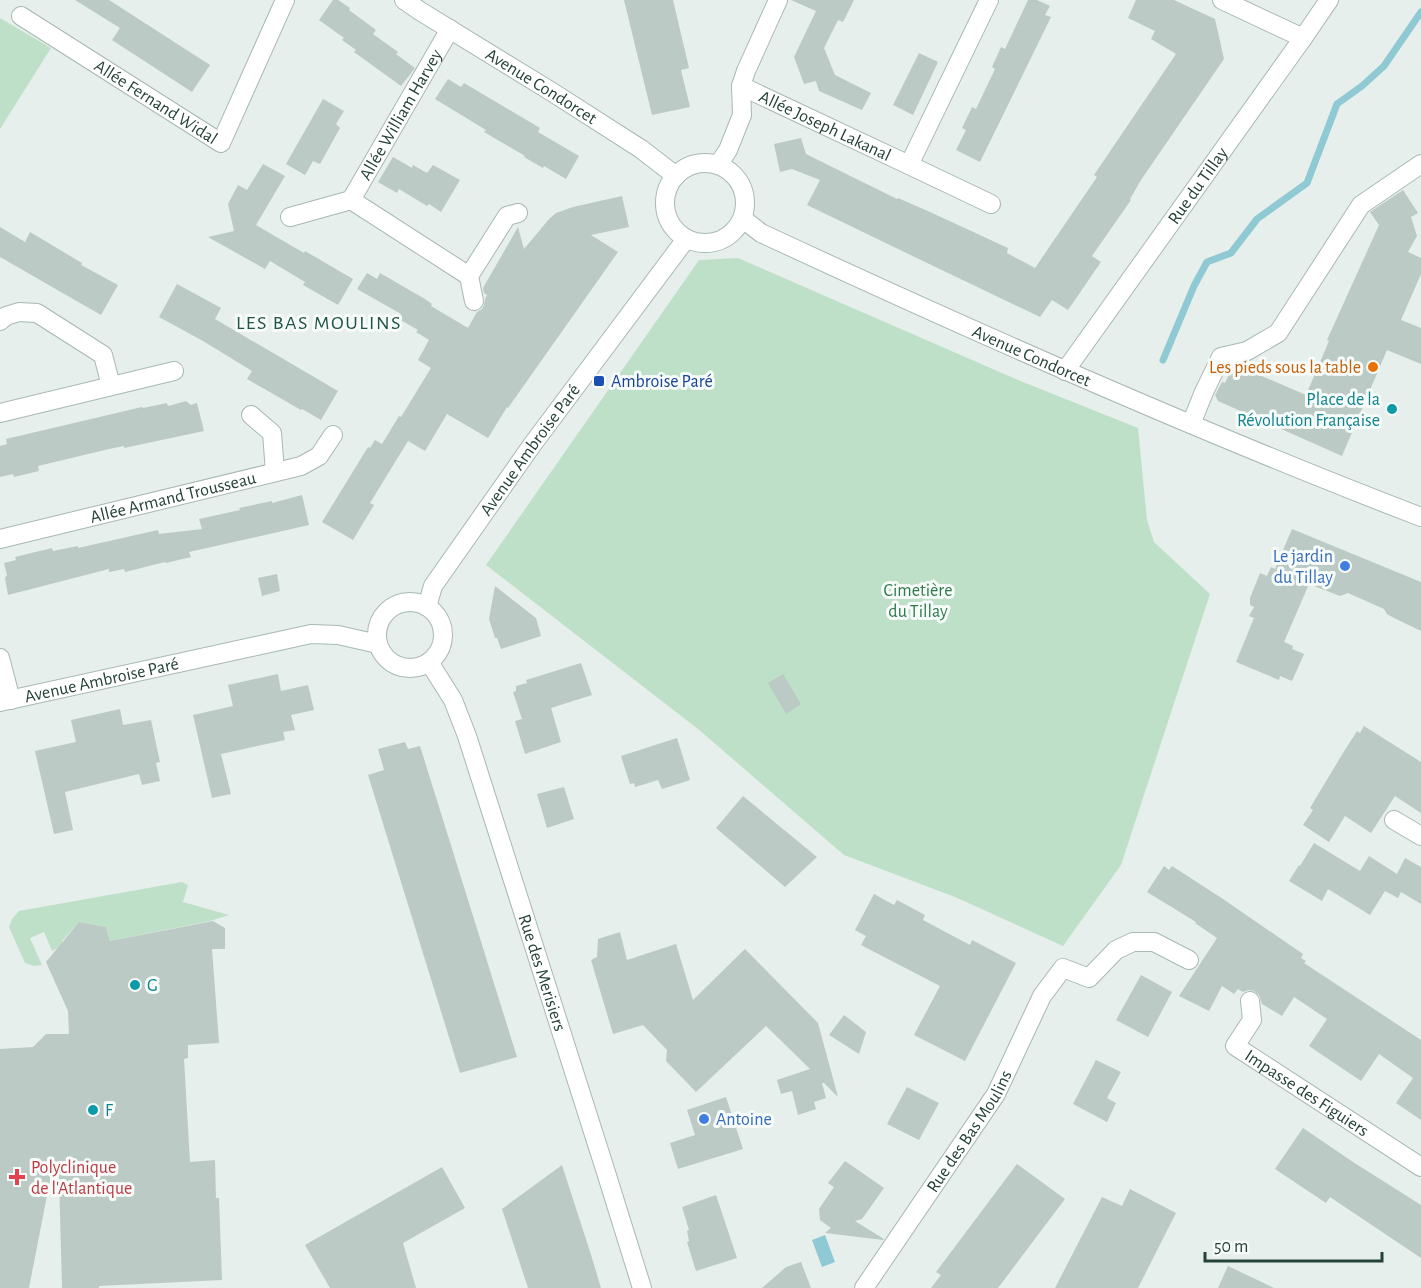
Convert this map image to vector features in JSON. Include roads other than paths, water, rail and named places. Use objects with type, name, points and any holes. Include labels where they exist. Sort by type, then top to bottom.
[{"type":"street","name":"Allée Fernand Widal","points":[[21,16],[221,143],[285,0]]},
{"type":"street","name":"Avenue Condorcet","points":[[404,0],[641,149],[676,176]]},
{"type":"street","points":[[718,165],[728,150],[742,115],[741,86],[746,72],[778,0]]},
{"type":"street","name":"Allée Joseph Lakanal","points":[[909,165],[989,0]]},
{"type":"street","points":[[1222,0],[1303,38]]},
{"type":"street","name":"Rue du Tillay","points":[[1065,370],[1329,0]]},
{"type":"street","name":"Allée William Harvey","points":[[290,217],[351,200],[450,29]]},
{"type":"street","name":"Allée Joseph Lakanal","points":[[741,86],[991,204]]},
{"type":"street","points":[[695,164],[718,165],[736,177],[742,186],[746,208],[743,219],[729,236],[719,241],[697,243],[686,239],[675,230],[667,217],[665,203],[668,188],[684,169],[695,164]]},
{"type":"street","points":[[1191,423],[1221,357],[1247,351],[1278,333],[1361,205],[1421,164]]},
{"type":"street","name":"Allée William Harvey","points":[[351,200],[469,276]]},
{"type":"street","points":[[474,302],[469,276],[507,216],[518,213]]},
{"type":"street","name":"Avenue Condorcet","points":[[743,219],[761,233],[1065,370],[1233,442],[1421,517]]},
{"type":"street","name":"Avenue Ambroise Paré","points":[[427,607],[433,586],[532,445],[686,239]]},
{"type":"street","points":[[0,321],[6,316],[19,312],[37,313],[103,355],[111,386]]},
{"type":"street","points":[[0,413],[174,371]]},
{"type":"street","points":[[251,415],[272,433],[275,472]]},
{"type":"street","name":"Allée Armand Trousseau","points":[[0,539],[301,466],[319,456],[333,435]]},
{"type":"street","points":[[413,603],[427,607],[441,623],[443,638],[438,651],[429,662],[418,667],[400,666],[386,657],[378,644],[380,623],[393,607],[413,603]]},
{"type":"street","name":"Avenue Ambroise Paré","points":[[5,701],[311,634],[338,635],[378,644]]},
{"type":"street","points":[[0,658],[5,701]]},
{"type":"street","name":"Rue des Merisiers","points":[[429,662],[453,700],[467,736],[642,1288]]},
{"type":"street","points":[[1394,820],[1421,836]]},
{"type":"street","name":"Rue des Bas Moulins","points":[[864,1288],[996,1094],[1042,996],[1063,968],[1089,978],[1116,950],[1133,942],[1154,942],[1189,960]]},
{"type":"street","name":"Impasse des Figuiers","points":[[1250,1001],[1252,1020],[1235,1046],[1421,1167]]},
{"type":"water","points":[[825,1235],[835,1262],[822,1267],[812,1240]]},
{"type":"waterway","points":[[1163,360],[1194,286],[1207,262],[1231,253],[1257,219],[1307,183],[1337,104],[1384,66],[1421,12]]},
{"type":"place","name":"Les pieds sous la table","points":[[1373,367]]},
{"type":"place","name":"Ambroise Paré","points":[[599,381]]},
{"type":"place","name":"Place de la Révolution Française","points":[[1392,409]]},
{"type":"place","name":"Le jardin du Tillay","points":[[1345,566]]},
{"type":"place","name":"G","points":[[135,985]]},
{"type":"place","name":"F","points":[[93,1110]]},
{"type":"place","name":"Antoine","points":[[704,1119]]},
{"type":"place","name":"Polyclinique de l'Atlantique","points":[[17,1177]]},
{"type":"district","name":"LES BAS MOULINS","points":[[319,322]]},
{"type":"park label","name":"Cimetière du Tillay","points":[[918,600]]}]
